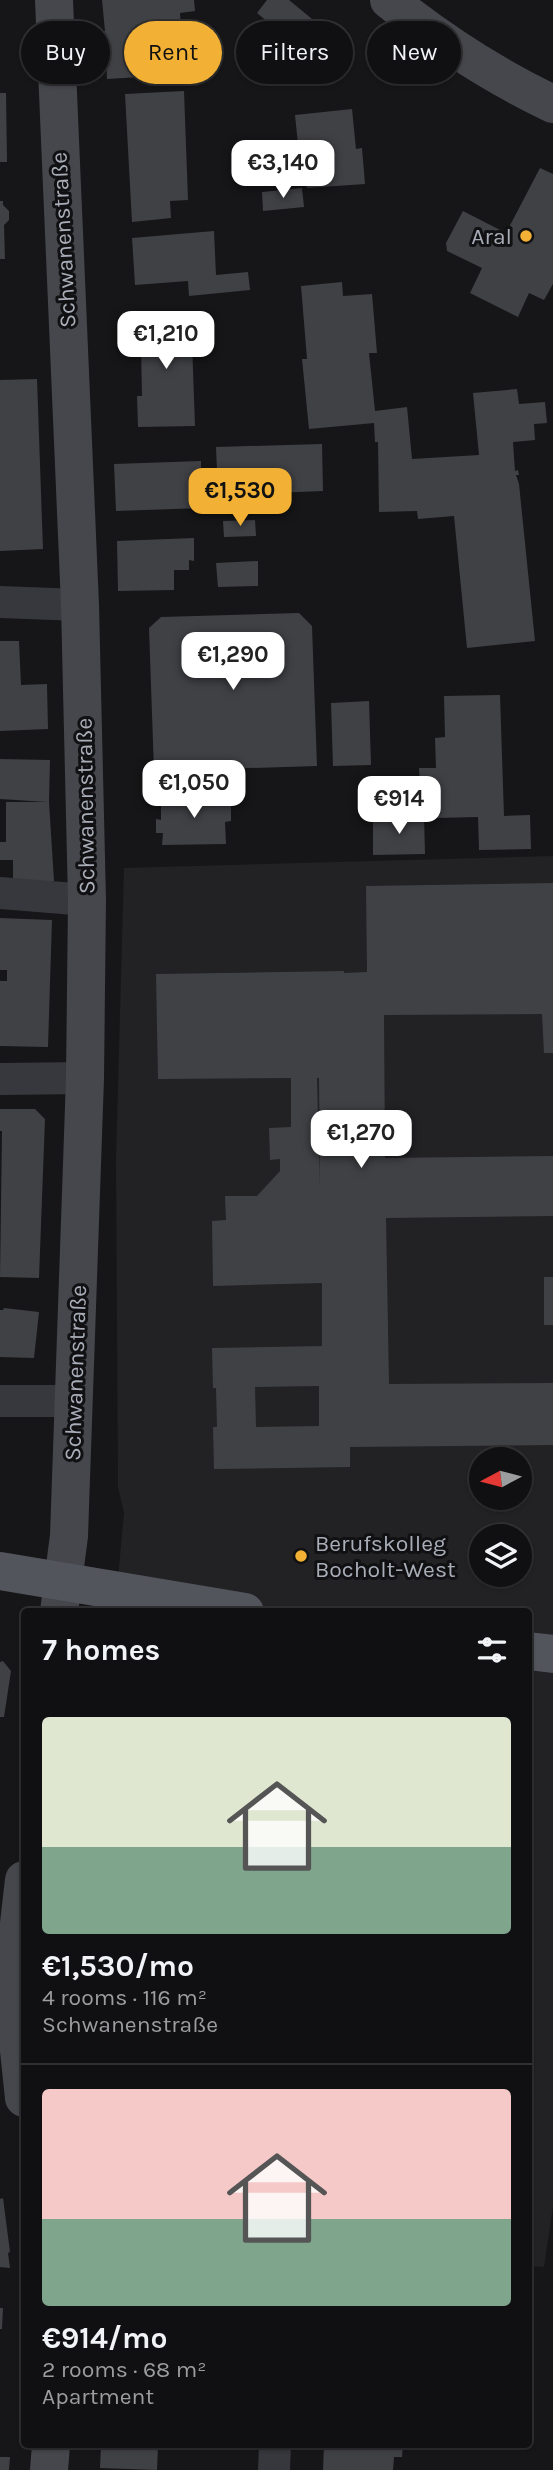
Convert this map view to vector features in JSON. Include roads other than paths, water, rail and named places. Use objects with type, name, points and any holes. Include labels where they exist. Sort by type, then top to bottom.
[{"type":"main road","points":[[0,1571],[61,1596],[198,1608]]},
{"type":"main road","points":[[532,1651],[553,1654]]},
{"type":"street","name":"Schwanenstraße","points":[[54,0],[80,605],[87,900],[85,1078],[69,1536],[61,1596]]},
{"type":"street","points":[[389,0],[477,64],[553,104]]},
{"type":"street","points":[[0,602],[80,605]]},
{"type":"street","points":[[0,893],[87,900]]},
{"type":"street","points":[[0,1079],[85,1078]]},
{"type":"street","points":[[0,1401],[74,1401]]},
{"type":"street","points":[[21,1906],[16,2022],[21,2070]]},
{"type":"street","points":[[49,2470],[51,2448]]},
{"type":"street","points":[[274,2470],[275,2448]]},
{"type":"place","name":"Aral","points":[[526,236]]},
{"type":"place","name":"Berufskolleg Bocholt-West","points":[[301,1556]]}]
